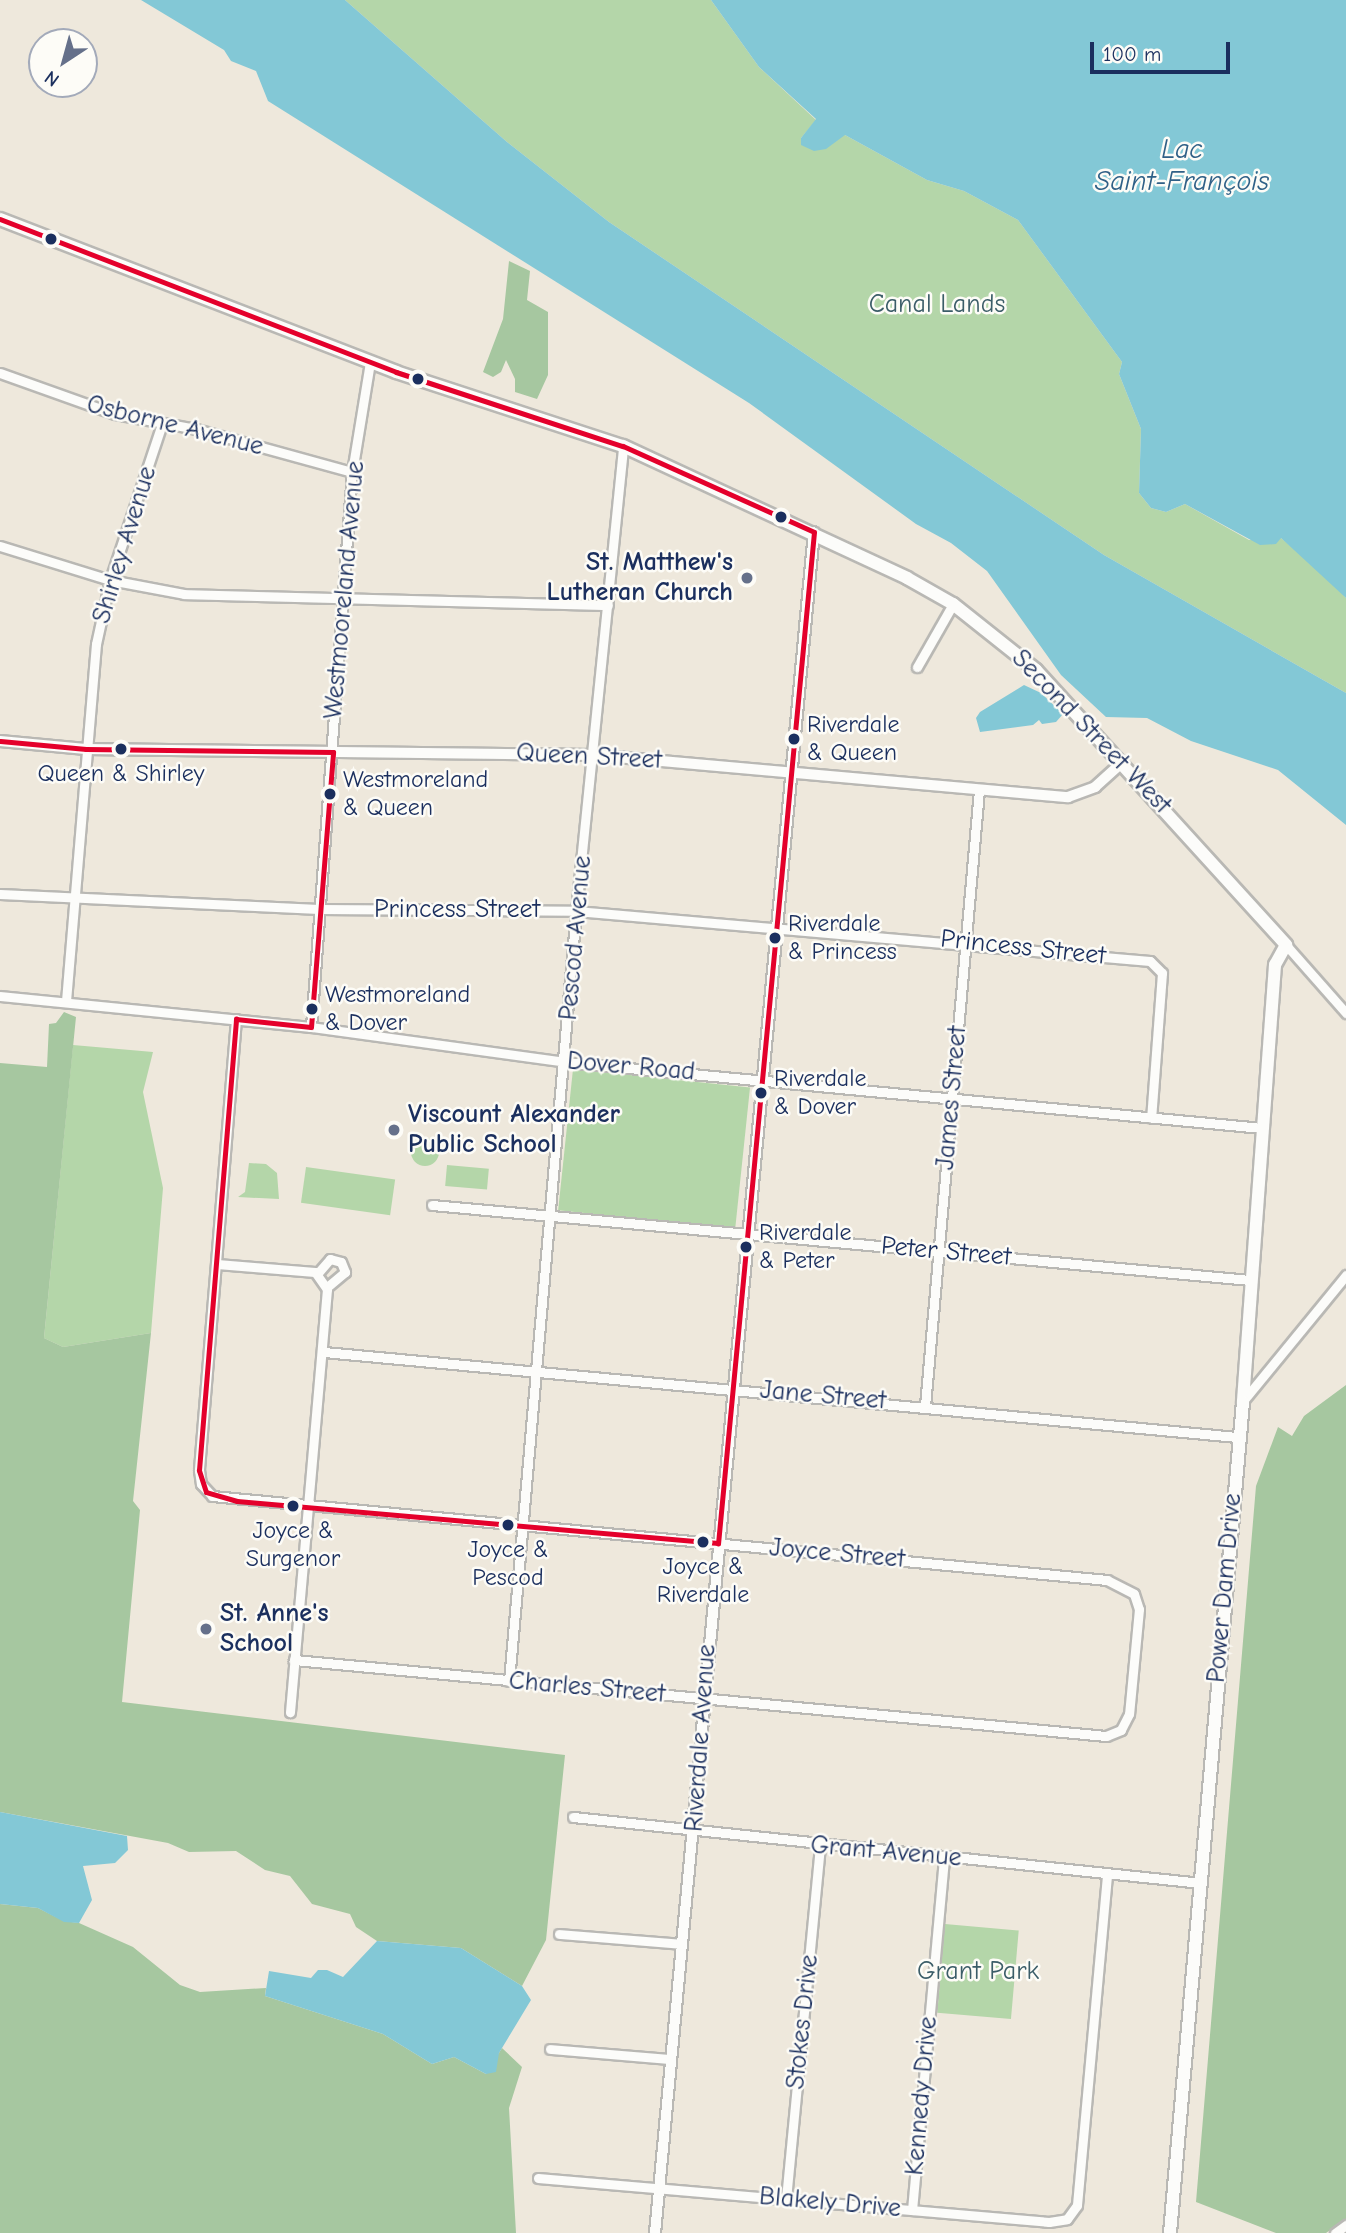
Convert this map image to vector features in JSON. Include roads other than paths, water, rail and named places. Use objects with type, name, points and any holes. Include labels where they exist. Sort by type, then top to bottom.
[{"type":"main road","name":"Second Street West","points":[[0,219],[370,362],[623,446],[814,532],[953,604],[1036,670],[1123,762],[1286,945]]},
{"type":"main road","name":"Power Dam Drive","points":[[1170,2233],[1242,1402],[1275,965],[1286,945]]},
{"type":"street","name":"Westmooreland Avenue","points":[[311,1027],[352,472],[370,362]]},
{"type":"street","name":"Osborne Avenue","points":[[0,373],[113,414],[352,472]]},
{"type":"street","name":"Shirley Avenue","points":[[66,1002],[96,644],[110,580],[162,424]]},
{"type":"street","name":"Pescod Avenue","points":[[509,1681],[565,1062],[576,911],[594,755],[623,446]]},
{"type":"street","name":"Riverdale Avenue","points":[[655,2233],[668,2059],[695,1832],[703,1698],[788,772],[814,532]]},
{"type":"street","points":[[0,546],[110,580],[184,594],[608,604]]},
{"type":"street","points":[[917,667],[953,604]]},
{"type":"street","name":"Queen Street","points":[[0,741],[86,749],[594,755],[979,790],[1075,796],[1095,787],[1123,762]]},
{"type":"street","name":"James Street","points":[[925,1406],[979,790]]},
{"type":"street","name":"Princess Street","points":[[0,894],[73,900],[319,909],[576,911],[775,925],[1150,961],[1162,969],[1151,1118]]},
{"type":"street","name":"Second Street West","points":[[1286,945],[1346,1013]]},
{"type":"street","name":"Dover Road","points":[[0,996],[311,1027],[565,1062],[1262,1128]]},
{"type":"street","name":"Joyce Street","points":[[236,1019],[199,1470],[201,1484],[218,1498],[718,1542],[1107,1580]]},
{"type":"street","name":"Peter Street","points":[[432,1205],[1250,1280]]},
{"type":"street","points":[[317,1274],[330,1259],[341,1262],[345,1272],[327,1287]]},
{"type":"street","points":[[217,1264],[317,1274],[327,1287],[324,1352],[289,1712]]},
{"type":"street","points":[[1242,1402],[1346,1275]]},
{"type":"street","name":"Jane Street","points":[[324,1352],[1237,1437]]},
{"type":"street","name":"Charles Street","points":[[295,1660],[1106,1736],[1121,1730],[1126,1720],[1138,1642],[1139,1609],[1134,1594],[1107,1580]]},
{"type":"street","name":"Grant Avenue","points":[[573,1817],[820,1846],[1200,1883]]},
{"type":"street","name":"Stokes Drive","points":[[786,2199],[820,1846]]},
{"type":"street","name":"Kennedy Drive","points":[[912,2210],[944,1857]]},
{"type":"street","name":"Blakely Drive","points":[[538,2178],[1049,2222],[1067,2220],[1077,2205],[1107,1875]]},
{"type":"street","points":[[559,1934],[682,1944]]},
{"type":"street","points":[[551,2049],[668,2059]]},
{"type":"street","points":[[1335,2233],[1346,2225]]},
{"type":"water","points":[[141,0],[345,0],[507,142],[609,222],[1104,555],[1346,693],[1346,825],[1278,770],[1191,741],[1147,718],[1106,717],[1061,675],[987,571],[951,543],[916,524],[749,403],[268,101],[256,71],[231,61],[224,50]]},
{"type":"water","name":"Lac Saint-François","points":[[711,0],[1346,0],[1346,598],[1281,538],[1276,544],[1260,545],[1185,504],[1166,512],[1151,508],[1139,493],[1141,429],[1119,374],[1122,362],[1018,220],[964,191],[927,180],[845,135],[826,149],[814,151],[801,145],[801,138],[816,119],[759,67]]},
{"type":"water","points":[[1024,685],[1041,693],[1063,714],[1056,722],[1042,724],[1039,720],[1033,725],[980,732],[976,718],[980,712]]},
{"type":"water","points":[[0,1812],[127,1836],[128,1850],[115,1863],[83,1866],[92,1900],[79,1923],[64,1922],[38,1908],[0,1904]]},
{"type":"water","points":[[377,1941],[461,1948],[522,1986],[531,2000],[499,2053],[496,2072],[486,2074],[454,2057],[432,2064],[383,2034],[265,1996],[269,1971],[311,1978],[318,1970],[327,1970],[343,1977]]},
{"type":"place","name":"St. Matthew's Lutheran Church","points":[[747,578]]},
{"type":"place","name":"Riverdale & Queen","points":[[794,739]]},
{"type":"place","name":"Queen & Shirley","points":[[121,749]]},
{"type":"place","name":"Westmoreland & Queen","points":[[330,794]]},
{"type":"place","name":"Riverdale & Princess","points":[[775,938]]},
{"type":"place","name":"Westmoreland & Dover","points":[[312,1009]]},
{"type":"place","name":"Riverdale & Dover","points":[[761,1093]]},
{"type":"place","name":"Viscount Alexander Public School","points":[[394,1130]]},
{"type":"place","name":"Riverdale & Peter","points":[[746,1247]]},
{"type":"place","name":"Joyce & Surgenor","points":[[293,1506]]},
{"type":"place","name":"Joyce & Pescod","points":[[508,1525]]},
{"type":"place","name":"Joyce & Riverdale","points":[[703,1542]]},
{"type":"place","name":"St. Anne's School","points":[[206,1629]]},
{"type":"park label","name":"Canal Lands","points":[[937,305]]},
{"type":"park label","name":"Grant Park","points":[[978,1972]]}]
